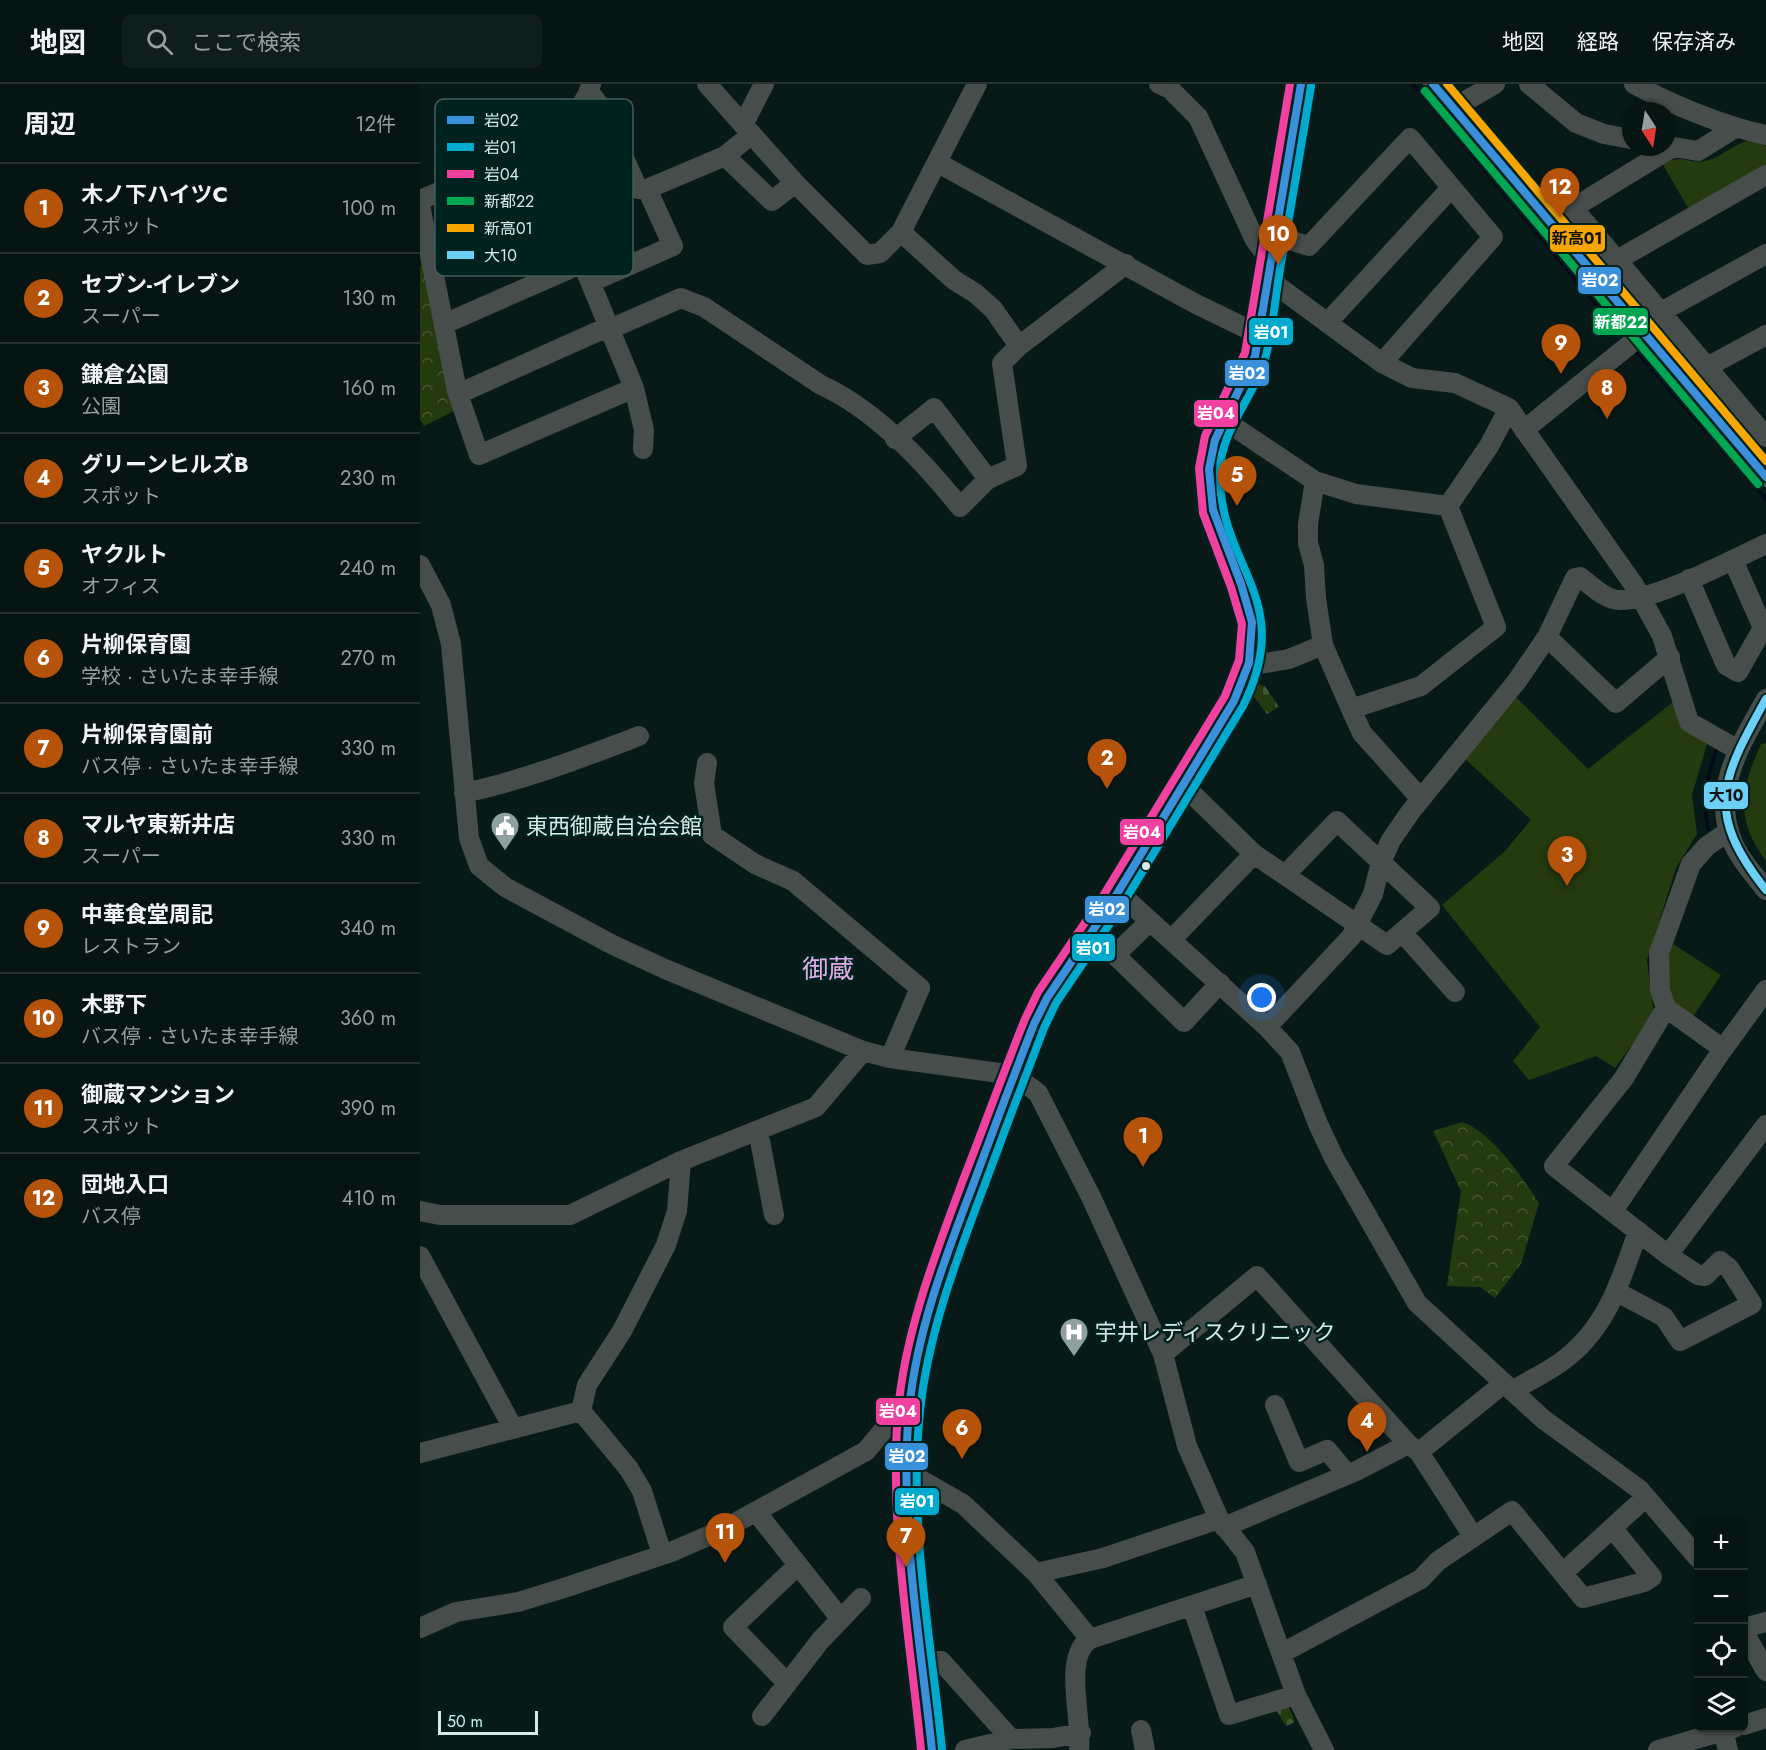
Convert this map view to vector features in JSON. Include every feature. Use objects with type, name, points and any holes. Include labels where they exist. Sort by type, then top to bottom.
[{"type":"main road","points":[[932,1750],[910,1527],[908,1472],[909,1412],[915,1369],[928,1309],[1014,1075],[1047,998],[1118,892],[1234,701],[1248,666],[1252,623],[1216,528],[1209,486],[1209,466],[1224,420],[1248,376],[1260,335],[1301,84]]},
{"type":"street","points":[[707,84],[795,183],[867,255],[879,253],[901,232],[977,84]]},
{"type":"street","points":[[633,178],[638,189],[647,189],[724,156],[747,129],[764,84]]},
{"type":"street","points":[[1159,84],[1170,89],[1198,117],[1255,240],[1328,322],[1382,363],[1412,378],[1455,383],[1509,408],[1634,585],[1662,636],[1689,722],[1738,750]]},
{"type":"street","points":[[1433,84],[1635,341],[1729,434],[1766,477]]},
{"type":"street","points":[[1453,108],[1495,84]]},
{"type":"street","points":[[1529,84],[1576,123],[1604,134],[1622,137]]},
{"type":"street","points":[[1634,84],[1653,95],[1735,129],[1766,135]]},
{"type":"street","points":[[1676,147],[1698,151],[1735,129]]},
{"type":"street","points":[[1271,259],[1309,246],[1410,138],[1493,237],[1382,363]]},
{"type":"street","points":[[724,156],[772,201],[795,183]]},
{"type":"street","points":[[1654,156],[1573,208],[1707,367],[1759,417],[1766,437]]},
{"type":"street","points":[[938,163],[1196,304],[1260,335]]},
{"type":"street","points":[[1617,260],[1766,175]]},
{"type":"street","points":[[1328,322],[1451,188]]},
{"type":"street","points":[[633,263],[672,246],[647,189]]},
{"type":"street","points":[[420,200],[435,194]]},
{"type":"street","points":[[420,205],[458,394],[479,455],[634,388]]},
{"type":"street","points":[[901,232],[954,280],[975,293],[993,309],[1019,346]]},
{"type":"street","points":[[429,253],[435,250]]},
{"type":"street","points":[[1661,312],[1766,254]]},
{"type":"street","points":[[458,394],[610,326],[618,326],[673,299],[681,298],[704,307],[821,385],[839,393],[880,423],[930,470],[960,507],[988,479],[1017,466],[1002,363],[1019,346],[1126,264]]},
{"type":"street","points":[[444,324],[554,276]]},
{"type":"street","points":[[589,276],[634,388],[644,430],[643,449]]},
{"type":"street","points":[[591,282],[604,276]]},
{"type":"street","points":[[1707,367],[1766,335]]},
{"type":"street","points":[[1524,430],[1635,341]]},
{"type":"street","points":[[895,439],[934,408],[988,479]]},
{"type":"street","points":[[1448,506],[1489,446],[1509,408]]},
{"type":"street","points":[[1729,434],[1759,417]]},
{"type":"street","points":[[1224,420],[1315,481],[1356,494],[1448,506]]},
{"type":"street","points":[[1315,481],[1308,524],[1308,543],[1314,565],[1323,645],[1362,733],[1421,799]]},
{"type":"street","points":[[1351,710],[1421,686],[1496,627],[1448,506]]},
{"type":"street","points":[[1267,1027],[1296,993],[1351,937],[1373,894],[1381,862],[1391,840],[1421,799],[1517,681],[1547,637],[1575,578],[1580,577],[1607,598],[1619,600],[1640,598],[1689,579],[1766,544]]},
{"type":"street","points":[[1689,579],[1726,665],[1738,672],[1763,628],[1732,560]]},
{"type":"street","points":[[420,565],[441,605],[451,644],[469,838],[479,866],[506,887],[654,964],[863,1051],[891,1058],[1014,1075],[1038,1093],[1047,1107],[1163,1354],[1187,1446],[1222,1523],[1245,1552],[1296,1695],[1324,1750]]},
{"type":"street","points":[[1547,637],[1616,703],[1670,657]]},
{"type":"street","points":[[1248,666],[1289,659],[1323,645]]},
{"type":"street","points":[[1766,699],[1738,750],[1728,776],[1725,798],[1729,831],[1738,853],[1766,890]]},
{"type":"street","points":[[464,793],[509,784],[546,772],[639,736]]},
{"type":"street","points":[[707,763],[704,783],[712,835],[755,864],[793,881],[920,988],[891,1058]]},
{"type":"street","points":[[1183,785],[1254,854],[1387,945],[1430,908],[1337,820],[1285,875]]},
{"type":"street","points":[[1723,1049],[1666,1008],[1660,990],[1659,953],[1691,864],[1707,846],[1729,831]]},
{"type":"street","points":[[1171,940],[1254,854]]},
{"type":"street","points":[[1118,892],[1220,983],[1290,1052],[1334,1158],[1417,1303],[1543,1419],[1646,1497],[1694,1553]]},
{"type":"street","points":[[1150,921],[1115,955],[1184,1022],[1220,983]]},
{"type":"street","points":[[1402,932],[1455,992]]},
{"type":"street","points":[[1613,1211],[1766,990]]},
{"type":"street","points":[[1617,1292],[1664,1317],[1680,1341],[1752,1304],[1729,1268],[1720,1261],[1705,1276],[1698,1275],[1668,1255],[1554,1166],[1624,1078],[1666,1008]]},
{"type":"street","points":[[420,1211],[440,1215],[570,1215],[681,1161],[816,1107],[863,1051]]},
{"type":"street","points":[[1668,1255],[1766,1125]]},
{"type":"street","points":[[758,1130],[774,1215]]},
{"type":"street","points":[[581,1411],[587,1385],[622,1330],[666,1245],[677,1211],[681,1161]]},
{"type":"street","points":[[1036,1572],[1103,1558],[1222,1523],[1414,1448],[1508,1388],[1561,1362],[1581,1345],[1596,1329],[1617,1292],[1638,1232]]},
{"type":"street","points":[[420,1256],[513,1428]]},
{"type":"street","points":[[1163,1354],[1257,1276],[1414,1448],[1473,1536]]},
{"type":"street","points":[[1275,1405],[1299,1462],[1327,1450],[1347,1474]]},
{"type":"street","points":[[420,1453],[581,1411]]},
{"type":"street","points":[[581,1411],[628,1469],[642,1491],[662,1554]]},
{"type":"street","points":[[421,1625],[456,1612],[518,1602],[662,1554],[757,1514],[866,1451],[891,1421],[909,1412]]},
{"type":"street","points":[[908,1472],[963,1504],[1036,1572],[1090,1639]]},
{"type":"street","points":[[1564,1572],[1646,1497]]},
{"type":"street","points":[[1282,1653],[1421,1579],[1438,1561],[1512,1510],[1583,1598],[1644,1582],[1652,1577],[1613,1529]]},
{"type":"street","points":[[757,1514],[840,1618]]},
{"type":"street","points":[[787,1683],[734,1627],[797,1566]]},
{"type":"street","points":[[965,1750],[1011,1739],[1053,1738],[1080,1742],[1074,1669],[1083,1644],[1090,1639],[1257,1584]]},
{"type":"street","points":[[762,1716],[840,1618],[861,1598]]},
{"type":"street","points":[[1192,1606],[1229,1715],[1296,1695]]},
{"type":"street","points":[[1748,1628],[1766,1622]]},
{"type":"street","points":[[1748,1639],[1766,1671]]},
{"type":"street","points":[[924,1662],[941,1661],[1011,1739]]},
{"type":"street","points":[[1748,1723],[1766,1718]]},
{"type":"street","points":[[1142,1730],[1145,1750]]},
{"type":"street","points":[[1658,1750],[1718,1732]]},
{"type":"street","points":[[1728,1732],[1728,1750]]},
{"type":"green space","points":[[1750,140],[1763,143],[1766,147],[1766,172],[1691,213],[1662,163],[1676,159],[1705,161]]},
{"type":"green space","points":[[426,264],[456,410],[424,426],[420,419],[420,266]]},
{"type":"green space","points":[[1258,685],[1265,686],[1279,707],[1267,714],[1252,694]]},
{"type":"green space","points":[[1515,696],[1588,769],[1673,702],[1685,728],[1707,744],[1692,795],[1697,834],[1676,868],[1647,960],[1654,1015],[1615,1068],[1596,1056],[1529,1080],[1513,1061],[1540,1027],[1442,905],[1504,852],[1531,820],[1463,757]]},
{"type":"green space","points":[[1766,743],[1766,861],[1749,831],[1744,803],[1745,789],[1754,760],[1761,744]]},
{"type":"green space","points":[[1673,944],[1721,975],[1692,1018],[1671,1006],[1666,962]]},
{"type":"green space","points":[[1462,1122],[1495,1145],[1515,1168],[1539,1203],[1521,1264],[1495,1298],[1480,1287],[1447,1286],[1461,1191],[1433,1131]]},
{"type":"green space","points":[[1288,1705],[1295,1722],[1286,1726],[1276,1710]]},
{"type":"waterway","points":[[1413,84],[1627,341]]},
{"type":"waterway","points":[[1634,349],[1766,499]]},
{"type":"waterway","points":[[1708,829],[1705,808],[1707,787],[1718,747]]},
{"type":"transit line","name":"岩04","points":[[921,1750],[902,1581],[896,1496],[898,1411],[907,1352],[942,1237],[1025,1019],[1038,992],[1103,896],[1225,696],[1239,660],[1242,624],[1231,587],[1203,513],[1199,468],[1205,436],[1245,353],[1290,84]]},
{"type":"transit line","name":"岩02","points":[[932,1750],[912,1581],[907,1496],[909,1411],[918,1353],[942,1268],[1034,1024],[1047,998],[1112,902],[1234,701],[1249,663],[1252,622],[1241,584],[1213,510],[1209,469],[1215,440],[1255,356],[1301,84]]},
{"type":"transit line","name":"岩02","points":[[1433,84],[1766,477]]},
{"type":"transit line","name":"新高01","points":[[1447,84],[1766,461]]},
{"type":"transit line","name":"岩01","points":[[942,1749],[922,1580],[917,1495],[920,1411],[929,1354],[944,1298],[963,1243],[1044,1028],[1056,1003],[1121,907],[1243,706],[1257,669],[1262,637],[1259,609],[1230,534],[1223,505],[1221,457],[1231,428],[1260,373],[1268,348],[1311,86]]},
{"type":"transit line","name":"新都22","points":[[1425,91],[1758,484]]},
{"type":"transit line","name":"大10","points":[[1766,699],[1738,752],[1730,774],[1726,796],[1727,817],[1734,839],[1746,863],[1766,890]]},
{"type":"place","name":"団地入口","points":[[1560,218]]},
{"type":"place","name":"木野下","points":[[1278,265]]},
{"type":"place","name":"中華食堂周記","points":[[1561,374]]},
{"type":"place","name":"マルヤ東新井店","points":[[1607,419]]},
{"type":"place","name":"ヤクルト","points":[[1237,506]]},
{"type":"place","name":"セブン-イレブン","points":[[1107,789]]},
{"type":"place","name":"東西御蔵自治会館","points":[[505,852]]},
{"type":"place","name":"鎌倉公園","points":[[1567,886]]},
{"type":"place","name":"木ノ下ハイツC","points":[[1143,1167]]},
{"type":"place","name":"宇井レディスクリニック","points":[[1074,1358]]},
{"type":"place","name":"グリーンヒルズB","points":[[1367,1452]]},
{"type":"place","name":"片柳保育園","points":[[962,1459]]},
{"type":"place","name":"御蔵マンション","points":[[725,1563]]},
{"type":"place","name":"片柳保育園前","points":[[906,1567]]},
{"type":"district","name":"御蔵","points":[[828,969]]}]
